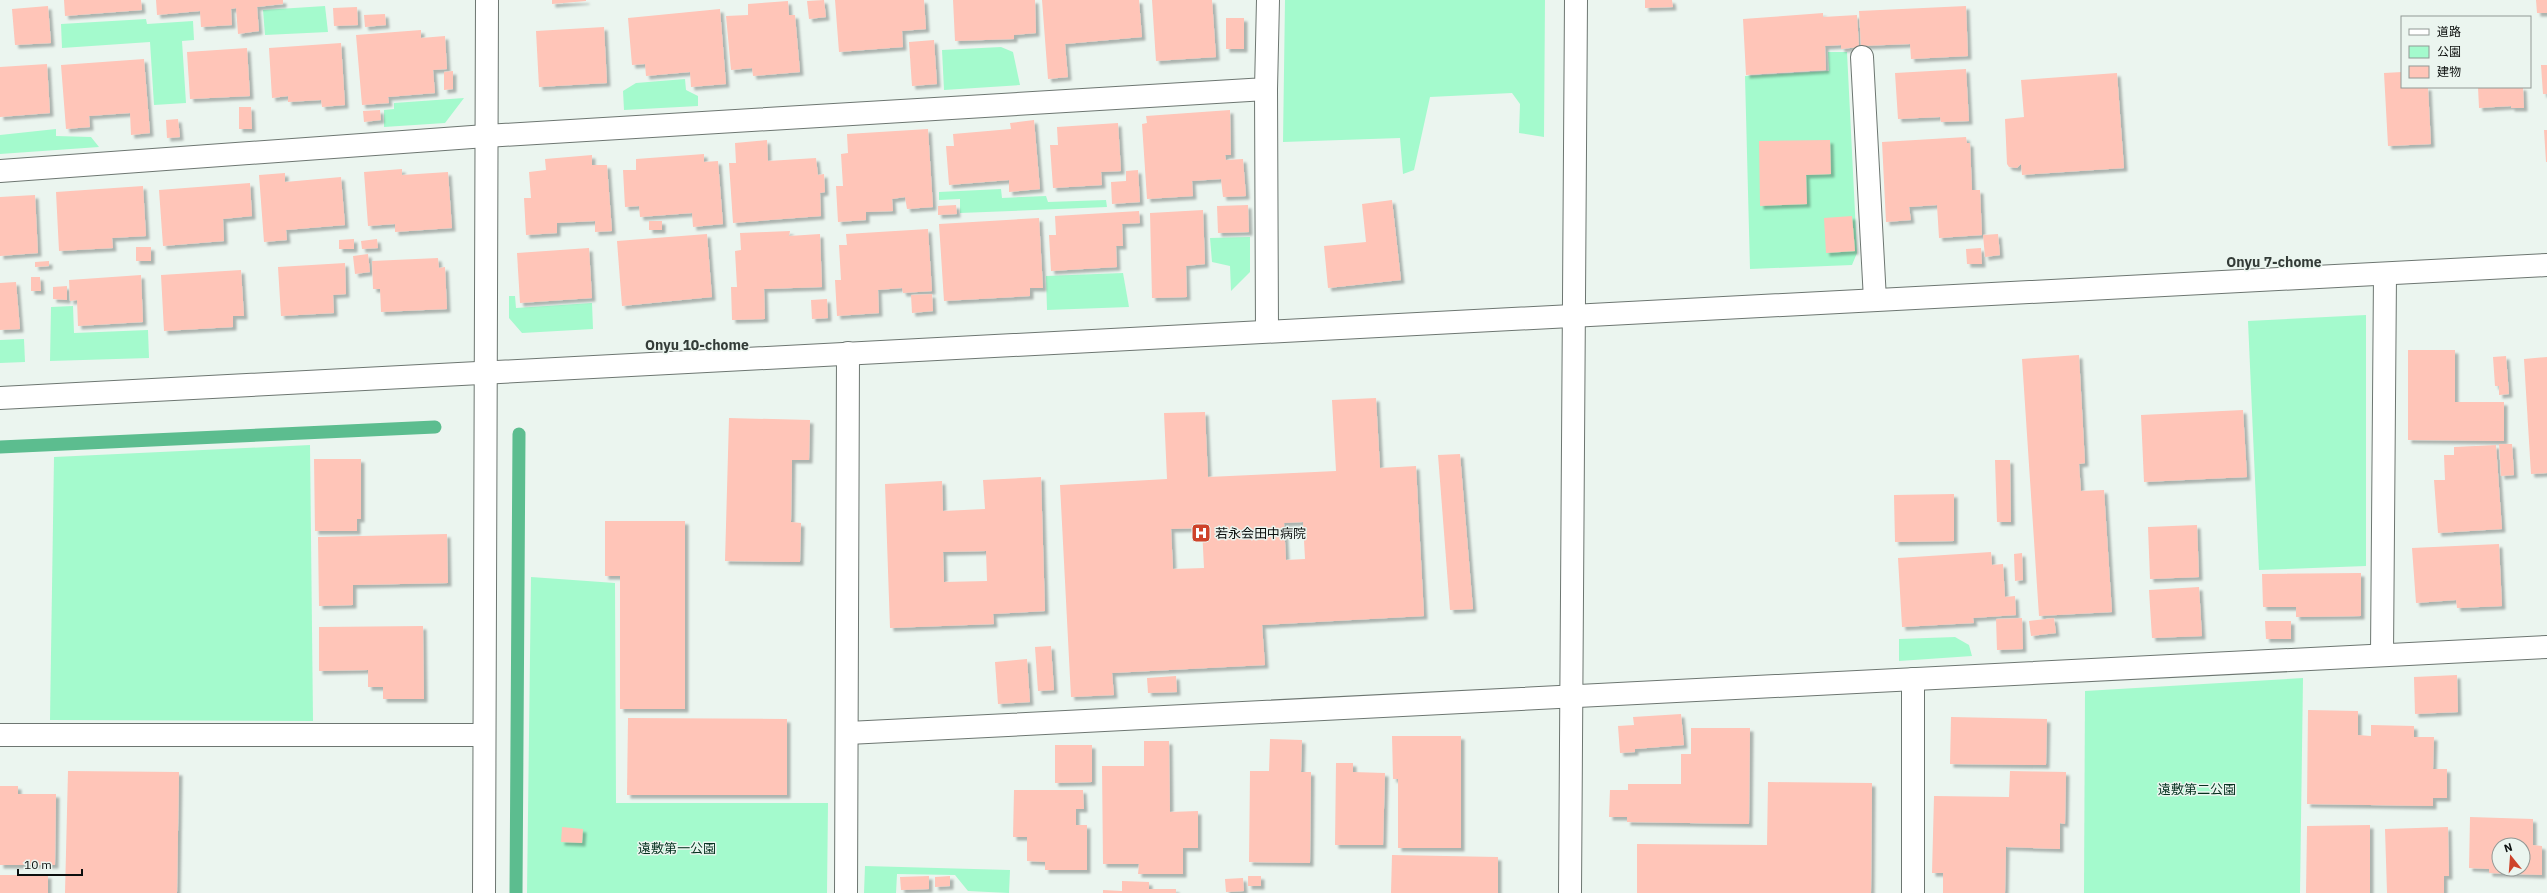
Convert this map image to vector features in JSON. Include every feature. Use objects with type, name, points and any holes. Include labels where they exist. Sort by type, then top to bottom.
[{"type":"street","points":[[484,893],[487,0]]},
{"type":"street","points":[[1267,331],[1266,89],[1268,0]]},
{"type":"street","points":[[1570,893],[1576,0]]},
{"type":"street","points":[[1862,57],[1875,300]]},
{"type":"street","points":[[0,171],[486,136],[1266,89]]},
{"type":"street","points":[[0,398],[2547,265]]},
{"type":"street","points":[[2382,654],[2385,274]]},
{"type":"street","points":[[846,893],[848,733],[848,353]]},
{"type":"street","points":[[848,733],[1571,697],[2382,654],[2547,648]]},
{"type":"street","points":[[1913,679],[1913,893]]},
{"type":"street","points":[[0,735],[484,735]]},
{"type":"green space","points":[[1285,0],[1545,0],[1544,137],[1519,133],[1520,104],[1512,93],[1430,97],[1414,170],[1403,174],[1400,138],[1283,142]]},
{"type":"green space","points":[[325,6],[328,32],[265,35],[263,10]]},
{"type":"green space","points":[[146,19],[147,24],[193,21],[194,40],[182,41],[186,103],[154,105],[150,42],[62,48],[61,24]]},
{"type":"green space","points":[[1001,47],[1013,52],[1020,85],[944,90],[942,50]]},
{"type":"green space","points":[[1828,52],[1847,52],[1857,253],[1852,265],[1750,269],[1745,76],[1829,71]]},
{"type":"green space","points":[[685,79],[686,90],[698,96],[698,106],[624,110],[623,91],[636,83]]},
{"type":"green space","points":[[464,98],[445,123],[384,127],[384,110],[394,109],[394,103]]},
{"type":"green space","points":[[56,129],[56,136],[91,137],[99,147],[0,154],[0,135]]},
{"type":"green space","points":[[1001,189],[1002,198],[1046,196],[1048,202],[1106,200],[1107,207],[960,213],[960,199],[939,200],[939,192]]},
{"type":"green space","points":[[1250,237],[1250,272],[1231,291],[1230,266],[1212,262],[1210,238]]},
{"type":"green space","points":[[1123,273],[1129,307],[1047,310],[1046,276]]},
{"type":"green space","points":[[509,296],[515,296],[516,308],[592,303],[593,329],[522,333],[509,318]]},
{"type":"green space","points":[[73,306],[74,333],[148,330],[149,358],[50,361],[51,307]]},
{"type":"green space","points":[[2366,315],[2366,566],[2259,570],[2248,321]]},
{"type":"green space","points":[[24,339],[25,362],[0,363],[0,340]]},
{"type":"green space","points":[[310,445],[313,721],[50,720],[54,457]]},
{"type":"green space","name":"遠敷第一公園","points":[[531,577],[615,583],[616,803],[828,803],[827,893],[527,893]]},
{"type":"green space","points":[[1955,637],[1969,645],[1972,656],[1899,661],[1899,639]]},
{"type":"green space","name":"遠敷第二公園","points":[[2303,678],[2300,893],[2084,893],[2085,691]]},
{"type":"green space","points":[[865,866],[1010,870],[1009,893],[968,891],[955,875],[897,874],[896,893],[864,893]]},
{"type":"building","points":[[64,0],[141,0],[142,10],[65,16]]},
{"type":"building","points":[[156,0],[283,0],[283,4],[257,7],[259,31],[238,34],[236,8],[231,9],[232,25],[201,27],[200,11],[157,15]]},
{"type":"building","points":[[552,0],[586,0],[586,1],[552,4]]},
{"type":"building","points":[[824,0],[826,17],[809,19],[807,1]]},
{"type":"building","points":[[835,0],[924,0],[926,29],[902,31],[903,47],[839,52]]},
{"type":"building","points":[[953,0],[1035,0],[1036,33],[1014,35],[1014,39],[955,41]]},
{"type":"building","points":[[1042,0],[1139,0],[1142,37],[1065,44],[1068,77],[1048,79]]},
{"type":"building","points":[[1152,0],[1212,0],[1216,57],[1156,61]]},
{"type":"building","points":[[1645,0],[1672,0],[1673,7],[1645,8]]},
{"type":"building","points":[[2536,0],[2547,0],[2547,13],[2537,13]]},
{"type":"building","points":[[788,1],[789,15],[795,15],[800,72],[753,76],[752,68],[731,70],[726,16],[748,15],[748,4]]},
{"type":"building","points":[[48,6],[51,43],[15,45],[12,9]]},
{"type":"building","points":[[1966,6],[1968,56],[1911,59],[1910,44],[1861,46],[1859,11]]},
{"type":"building","points":[[357,7],[358,25],[334,26],[333,8]]},
{"type":"building","points":[[720,9],[726,84],[691,87],[690,72],[646,76],[645,64],[632,65],[628,18]]},
{"type":"building","points":[[1823,13],[1823,17],[1857,15],[1859,47],[1841,49],[1841,45],[1825,46],[1826,70],[1746,75],[1743,19]]},
{"type":"building","points":[[385,14],[386,25],[365,27],[364,15]]},
{"type":"building","points":[[1226,18],[1244,18],[1244,49],[1226,49]]},
{"type":"building","points":[[604,27],[607,83],[539,87],[536,31]]},
{"type":"building","points":[[421,30],[421,38],[445,36],[447,69],[433,70],[435,93],[388,97],[389,103],[362,105],[356,35]]},
{"type":"building","points":[[934,40],[937,84],[912,86],[909,42]]},
{"type":"building","points":[[341,43],[345,105],[322,107],[321,100],[288,102],[288,96],[272,98],[269,48]]},
{"type":"building","points":[[247,48],[250,96],[190,99],[187,52]]},
{"type":"building","points":[[144,59],[150,133],[131,135],[130,113],[89,116],[90,127],[66,129],[61,65]]},
{"type":"building","points":[[47,64],[50,113],[0,117],[0,67]]},
{"type":"building","points":[[2541,65],[2547,65],[2547,94],[2543,94]]},
{"type":"building","points":[[1966,69],[1969,121],[1941,122],[1940,117],[1898,119],[1895,73]]},
{"type":"building","points":[[453,71],[453,89],[444,90],[444,72]]},
{"type":"building","points":[[2401,72],[2401,88],[2428,88],[2431,144],[2388,146],[2384,73]]},
{"type":"building","points":[[2117,73],[2124,168],[2022,175],[2021,164],[2017,168],[2009,167],[2007,164],[2005,119],[2024,117],[2021,80]]},
{"type":"building","points":[[2478,88],[2523,88],[2524,108],[2511,108],[2511,106],[2479,108]]},
{"type":"building","points":[[239,107],[251,107],[252,129],[239,129]]},
{"type":"building","points":[[380,110],[381,120],[364,122],[363,111]]},
{"type":"building","points":[[1230,110],[1231,155],[1225,155],[1226,160],[1243,159],[1246,196],[1223,197],[1221,179],[1192,181],[1193,196],[1147,199],[1142,124],[1147,123],[1146,116]]},
{"type":"building","points":[[178,119],[180,137],[167,138],[166,120]]},
{"type":"building","points":[[1034,120],[1040,189],[1009,192],[1009,180],[949,185],[946,146],[954,146],[953,134],[1011,129],[1010,123]]},
{"type":"building","points":[[1118,123],[1121,171],[1101,172],[1102,185],[1053,188],[1050,145],[1058,145],[1057,127]]},
{"type":"building","points":[[928,129],[933,207],[907,209],[905,197],[892,199],[893,211],[866,212],[866,220],[838,222],[836,186],[843,186],[841,154],[848,153],[847,134]]},
{"type":"building","points":[[2544,130],[2547,130],[2547,162],[2546,162]]},
{"type":"building","points":[[1966,137],[1967,143],[1970,143],[1972,190],[1980,190],[1982,235],[1939,238],[1937,205],[1909,207],[1911,220],[1886,222],[1882,142]]},
{"type":"building","points":[[767,140],[768,161],[816,158],[818,175],[824,174],[825,192],[820,193],[821,216],[733,223],[729,163],[736,163],[735,143]]},
{"type":"building","points":[[1830,140],[1831,174],[1806,175],[1807,204],[1760,206],[1759,141]]},
{"type":"building","points":[[704,154],[704,162],[718,161],[723,224],[693,227],[692,213],[640,217],[639,206],[625,207],[623,170],[636,170],[636,159]]},
{"type":"building","points":[[592,155],[592,165],[607,165],[612,231],[595,232],[595,221],[557,223],[557,233],[526,235],[524,198],[531,198],[529,172],[546,170],[545,159]]},
{"type":"building","points":[[402,169],[402,175],[448,172],[452,228],[395,232],[395,224],[368,226],[364,172]]},
{"type":"building","points":[[1138,170],[1140,202],[1112,204],[1111,182],[1126,181],[1126,171]]},
{"type":"building","points":[[285,173],[285,182],[341,177],[345,225],[286,230],[287,240],[264,242],[259,175]]},
{"type":"building","points":[[250,183],[252,216],[223,219],[224,241],[163,246],[159,190]]},
{"type":"building","points":[[143,186],[146,236],[112,238],[113,248],[59,251],[56,192]]},
{"type":"building","points":[[35,195],[38,253],[0,256],[0,197]]},
{"type":"building","points":[[1392,200],[1401,280],[1328,288],[1324,246],[1366,242],[1362,204]]},
{"type":"building","points":[[956,205],[957,214],[938,215],[938,206]]},
{"type":"building","points":[[1248,205],[1249,232],[1218,233],[1217,206]]},
{"type":"building","points":[[1203,210],[1205,264],[1186,266],[1187,297],[1152,298],[1150,213]]},
{"type":"building","points":[[1139,211],[1140,223],[1122,224],[1123,246],[1116,246],[1117,267],[1051,271],[1049,235],[1056,235],[1055,216]]},
{"type":"building","points":[[1852,216],[1855,251],[1826,253],[1824,218]]},
{"type":"building","points":[[1039,218],[1043,288],[1030,288],[1030,296],[944,301],[939,224]]},
{"type":"building","points":[[649,221],[662,221],[662,230],[649,230]]},
{"type":"building","points":[[928,229],[932,291],[903,293],[902,288],[878,290],[879,313],[837,316],[835,280],[841,280],[839,245],[847,245],[846,234]]},
{"type":"building","points":[[790,231],[789,236],[820,234],[822,287],[764,289],[765,319],[732,320],[731,287],[737,287],[735,251],[741,250],[740,233]]},
{"type":"building","points":[[707,234],[712,297],[622,306],[617,241]]},
{"type":"building","points":[[1998,234],[2000,255],[1985,257],[1983,235]]},
{"type":"building","points":[[354,239],[354,249],[339,249],[339,240]]},
{"type":"building","points":[[377,239],[378,248],[362,249],[361,241]]},
{"type":"building","points":[[136,247],[151,247],[151,261],[136,261]]},
{"type":"building","points":[[589,248],[592,298],[520,303],[517,253]]},
{"type":"building","points":[[1981,248],[1982,264],[1967,264],[1966,249]]},
{"type":"building","points":[[368,254],[370,272],[355,274],[353,256]]},
{"type":"building","points":[[438,258],[439,268],[445,267],[447,309],[381,312],[380,289],[373,289],[372,261]]},
{"type":"building","points":[[49,261],[49,266],[35,267],[35,262]]},
{"type":"building","points":[[345,263],[346,294],[333,295],[334,313],[281,316],[278,267]]},
{"type":"building","points":[[241,270],[244,316],[233,316],[233,327],[164,331],[161,275]]},
{"type":"building","points":[[141,275],[143,322],[78,326],[77,300],[70,301],[69,280]]},
{"type":"building","points":[[31,277],[40,277],[41,291],[31,291]]},
{"type":"building","points":[[16,282],[20,329],[0,330],[0,283]]},
{"type":"building","points":[[67,286],[67,300],[53,299],[53,287]]},
{"type":"building","points":[[932,294],[933,311],[912,313],[911,295]]},
{"type":"building","points":[[827,299],[828,318],[812,319],[811,300]]},
{"type":"building","points":[[2408,350],[2455,350],[2455,402],[2504,402],[2504,441],[2408,440]]},
{"type":"building","points":[[2079,355],[2085,463],[2079,464],[2081,491],[2104,490],[2112,612],[2039,616],[2022,359]]},
{"type":"building","points":[[2506,356],[2509,394],[2499,395],[2499,386],[2495,386],[2493,357]]},
{"type":"building","points":[[2547,357],[2547,473],[2531,474],[2524,359]]},
{"type":"building","points":[[1376,398],[1380,468],[1416,466],[1424,616],[1262,625],[1265,665],[1112,673],[1114,695],[1071,697],[1060,485],[1167,479],[1164,413],[1205,412],[1208,477],[1336,471],[1332,400]],"holes":[[[1303,522],[1305,559],[1286,560],[1284,523]],[[1202,528],[1204,568],[1173,569],[1171,529]]]},
{"type":"building","points":[[2243,410],[2247,477],[2144,482],[2141,415]]},
{"type":"building","points":[[729,418],[810,420],[809,460],[792,460],[791,522],[801,523],[800,562],[725,561]]},
{"type":"building","points":[[2499,444],[2512,444],[2514,475],[2501,476]]},
{"type":"building","points":[[2496,445],[2502,529],[2438,533],[2434,480],[2445,480],[2444,455],[2454,455],[2454,447]]},
{"type":"building","points":[[1460,454],[1473,609],[1450,610],[1438,455]]},
{"type":"building","points":[[314,459],[361,459],[361,519],[357,519],[357,531],[315,531]]},
{"type":"building","points":[[1995,460],[2010,460],[2011,522],[1997,522]]},
{"type":"building","points":[[1041,477],[1045,611],[993,614],[994,624],[890,628],[885,484],[942,481],[943,511],[985,509],[983,480]],"holes":[[[986,551],[987,581],[944,582],[943,552]]]},
{"type":"building","points":[[1954,494],[1954,541],[1895,542],[1894,495]]},
{"type":"building","points":[[605,521],[685,521],[685,709],[620,709],[620,576],[605,576]]},
{"type":"building","points":[[2197,525],[2199,577],[2150,579],[2148,527]]},
{"type":"building","points":[[447,534],[448,583],[353,585],[353,605],[319,606],[318,537]]},
{"type":"building","points":[[2499,544],[2502,606],[2457,608],[2456,600],[2416,603],[2412,548]]},
{"type":"building","points":[[1991,552],[1992,565],[2003,564],[2005,597],[2015,596],[2016,615],[1973,618],[1974,623],[1902,627],[1898,558]]},
{"type":"building","points":[[2022,553],[2023,580],[2015,581],[2014,554]]},
{"type":"building","points":[[2361,573],[2361,616],[2296,617],[2296,607],[2263,607],[2262,574]]},
{"type":"building","points":[[2199,587],[2202,636],[2152,638],[2149,590]]},
{"type":"building","points":[[2022,618],[2023,649],[1997,650],[1996,619]]},
{"type":"building","points":[[2054,618],[2056,633],[2031,636],[2029,621]]},
{"type":"building","points":[[2265,621],[2291,621],[2291,639],[2266,639]]},
{"type":"building","points":[[423,626],[424,699],[383,699],[383,687],[368,687],[368,670],[319,671],[319,627]]},
{"type":"building","points":[[1051,646],[1054,690],[1038,691],[1035,647]]},
{"type":"building","points":[[1027,659],[1030,702],[998,704],[995,662]]},
{"type":"building","points":[[2457,675],[2458,712],[2415,714],[2414,677]]},
{"type":"building","points":[[1176,676],[1177,692],[1148,693],[1147,678]]},
{"type":"building","points":[[2308,710],[2358,711],[2358,735],[2371,736],[2371,725],[2414,726],[2414,737],[2434,737],[2433,769],[2447,769],[2447,798],[2433,798],[2433,806],[2307,804]]},
{"type":"building","points":[[1681,714],[1684,745],[1635,749],[1635,752],[1620,753],[1618,726],[1634,725],[1633,717]]},
{"type":"building","points":[[1951,717],[2047,719],[2046,765],[1950,764]]},
{"type":"building","points":[[628,718],[787,719],[787,795],[627,795]]},
{"type":"building","points":[[1691,728],[1750,728],[1749,824],[1627,822],[1627,817],[1609,817],[1610,790],[1628,790],[1628,784],[1681,784],[1681,754],[1691,754]]},
{"type":"building","points":[[1392,736],[1461,736],[1461,848],[1398,848],[1398,779],[1393,779]]},
{"type":"building","points":[[1270,739],[1302,740],[1301,772],[1311,772],[1310,863],[1249,862],[1250,771],[1269,771]]},
{"type":"building","points":[[1144,741],[1169,741],[1170,812],[1198,811],[1198,848],[1183,848],[1183,874],[1138,874],[1139,864],[1103,864],[1102,766],[1144,766]]},
{"type":"building","points":[[1055,745],[1092,745],[1092,782],[1055,783]]},
{"type":"building","points":[[1336,763],[1353,763],[1353,772],[1385,773],[1383,845],[1335,845]]},
{"type":"building","points":[[68,771],[179,772],[177,893],[65,893]]},
{"type":"building","points":[[2010,771],[2066,772],[2065,824],[2060,823],[2060,849],[2006,847],[2005,893],[1943,893],[1943,873],[1932,873],[1934,796],[2009,797]]},
{"type":"building","points":[[1768,782],[1872,783],[1871,893],[1637,893],[1637,844],[1767,845]]},
{"type":"building","points":[[0,786],[18,786],[18,794],[56,794],[55,865],[0,865]]},
{"type":"building","points":[[1014,790],[1083,790],[1084,809],[1076,809],[1076,825],[1087,825],[1087,870],[1045,870],[1045,862],[1027,861],[1027,837],[1013,837]]},
{"type":"building","points":[[2470,817],[2533,819],[2533,845],[2542,846],[2542,875],[2531,875],[2531,837],[2491,837],[2491,873],[2489,873],[2489,869],[2469,868]]},
{"type":"building","points":[[2370,825],[2370,893],[2306,893],[2307,826]]},
{"type":"building","points":[[562,827],[583,829],[582,843],[561,842]]},
{"type":"building","points":[[2448,827],[2449,876],[2444,876],[2444,893],[2387,893],[2385,829]]},
{"type":"building","points":[[1392,855],[1498,857],[1498,893],[1391,893]]},
{"type":"building","points":[[0,875],[48,875],[48,893],[0,893]]},
{"type":"building","points":[[929,876],[929,889],[901,890],[900,877]]},
{"type":"building","points":[[950,876],[950,886],[935,887],[935,877]]},
{"type":"building","points":[[1248,876],[1261,876],[1261,886],[1248,886]]},
{"type":"building","points":[[1243,878],[1244,891],[1226,892],[1225,879]]},
{"type":"building","points":[[1122,881],[1149,882],[1149,889],[1176,889],[1176,893],[1103,893],[1103,890],[1122,891]]},
{"type":"waterway","points":[[0,447],[435,427]]},
{"type":"waterway","points":[[516,893],[519,434]]},
{"type":"place","name":"若永会田中病院","points":[[1201,533]]},
{"type":"district","name":"Onyu 7-chome","points":[[2274,262]]},
{"type":"district","name":"Onyu 10-chome","points":[[697,345]]}]
